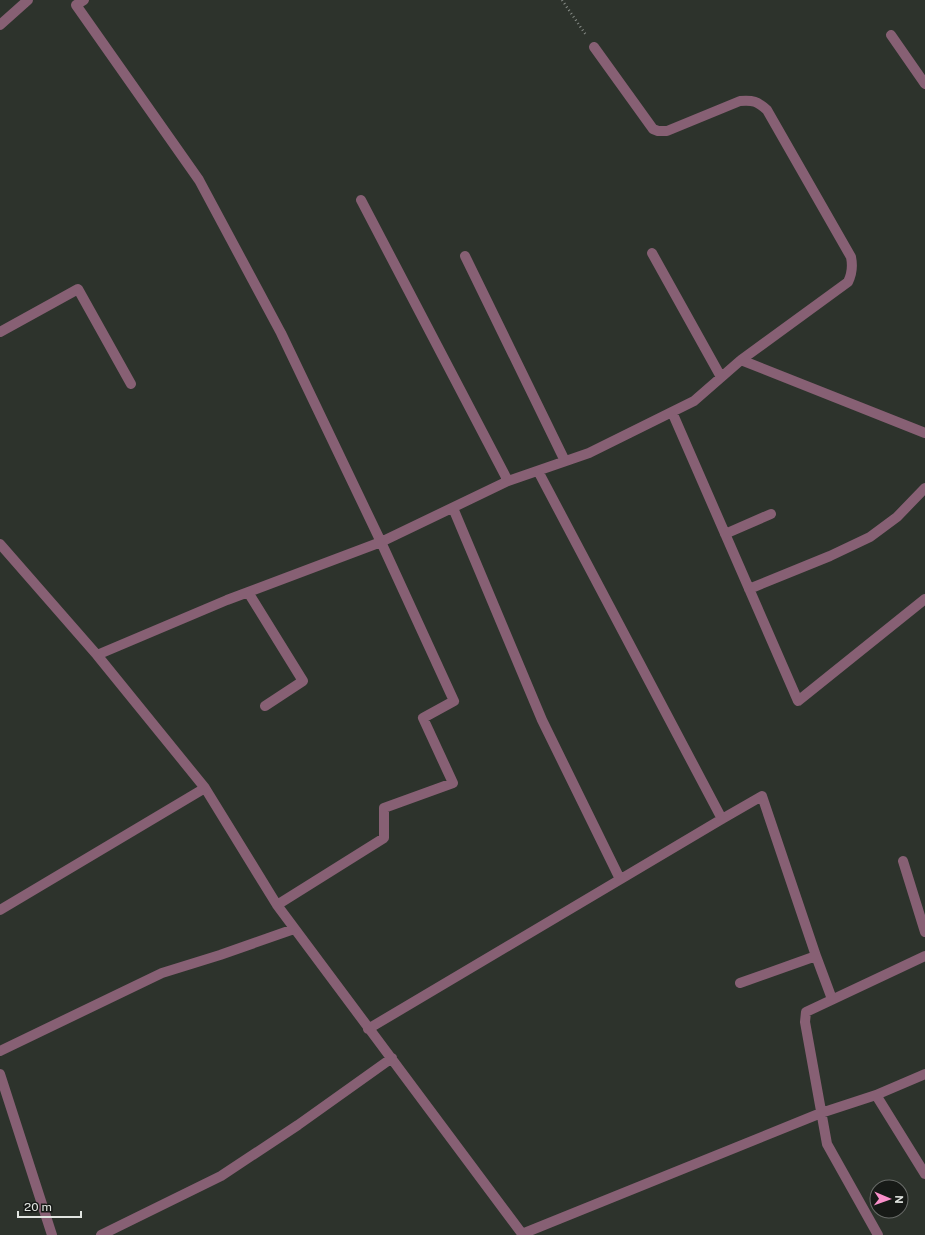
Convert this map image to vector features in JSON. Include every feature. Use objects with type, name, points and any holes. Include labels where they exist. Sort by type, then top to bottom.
[{"type":"street","points":[[0,25],[28,0]]},
{"type":"street","points":[[77,2],[198,180],[281,333],[381,542],[454,701],[423,718],[453,783],[384,808],[384,838],[277,905]]},
{"type":"street","points":[[891,35],[925,84]]},
{"type":"street","points":[[97,655],[227,600],[381,542],[508,481],[589,452],[672,412],[694,401],[740,360],[848,282],[853,266],[852,257],[767,110],[760,103],[751,100],[740,101],[667,131],[658,131],[653,129],[594,47]]},
{"type":"street","points":[[362,200],[508,481]]},
{"type":"street","points":[[652,253],[721,377]]},
{"type":"street","points":[[465,256],[565,461]]},
{"type":"street","points":[[0,332],[78,289],[131,384]]},
{"type":"street","points":[[740,360],[925,433]]},
{"type":"street","points":[[672,412],[798,701],[925,599]]},
{"type":"street","points":[[538,471],[722,819]]},
{"type":"street","points":[[749,589],[830,556],[870,537],[897,517],[925,488]]},
{"type":"street","points":[[453,508],[542,720],[620,879]]},
{"type":"street","points":[[725,534],[771,514]]},
{"type":"street","points":[[0,544],[97,655],[205,788],[277,905],[522,1234],[821,1113],[876,1094],[925,1074]]},
{"type":"street","points":[[248,592],[303,681],[266,706]]},
{"type":"street","points":[[0,910],[205,788]]},
{"type":"street","points":[[368,1029],[762,796],[832,999]]},
{"type":"street","points":[[903,861],[925,932]]},
{"type":"street","points":[[0,1051],[162,973],[220,955],[294,928]]},
{"type":"street","points":[[740,983],[816,956]]},
{"type":"street","points":[[878,1235],[827,1144],[804,1022],[806,1012],[925,956]]},
{"type":"street","points":[[101,1235],[221,1176],[298,1125],[392,1058]]},
{"type":"street","points":[[0,1074],[52,1235]]},
{"type":"street","points":[[876,1094],[925,1174]]},
{"type":"path","points":[[562,0],[594,47]]}]
